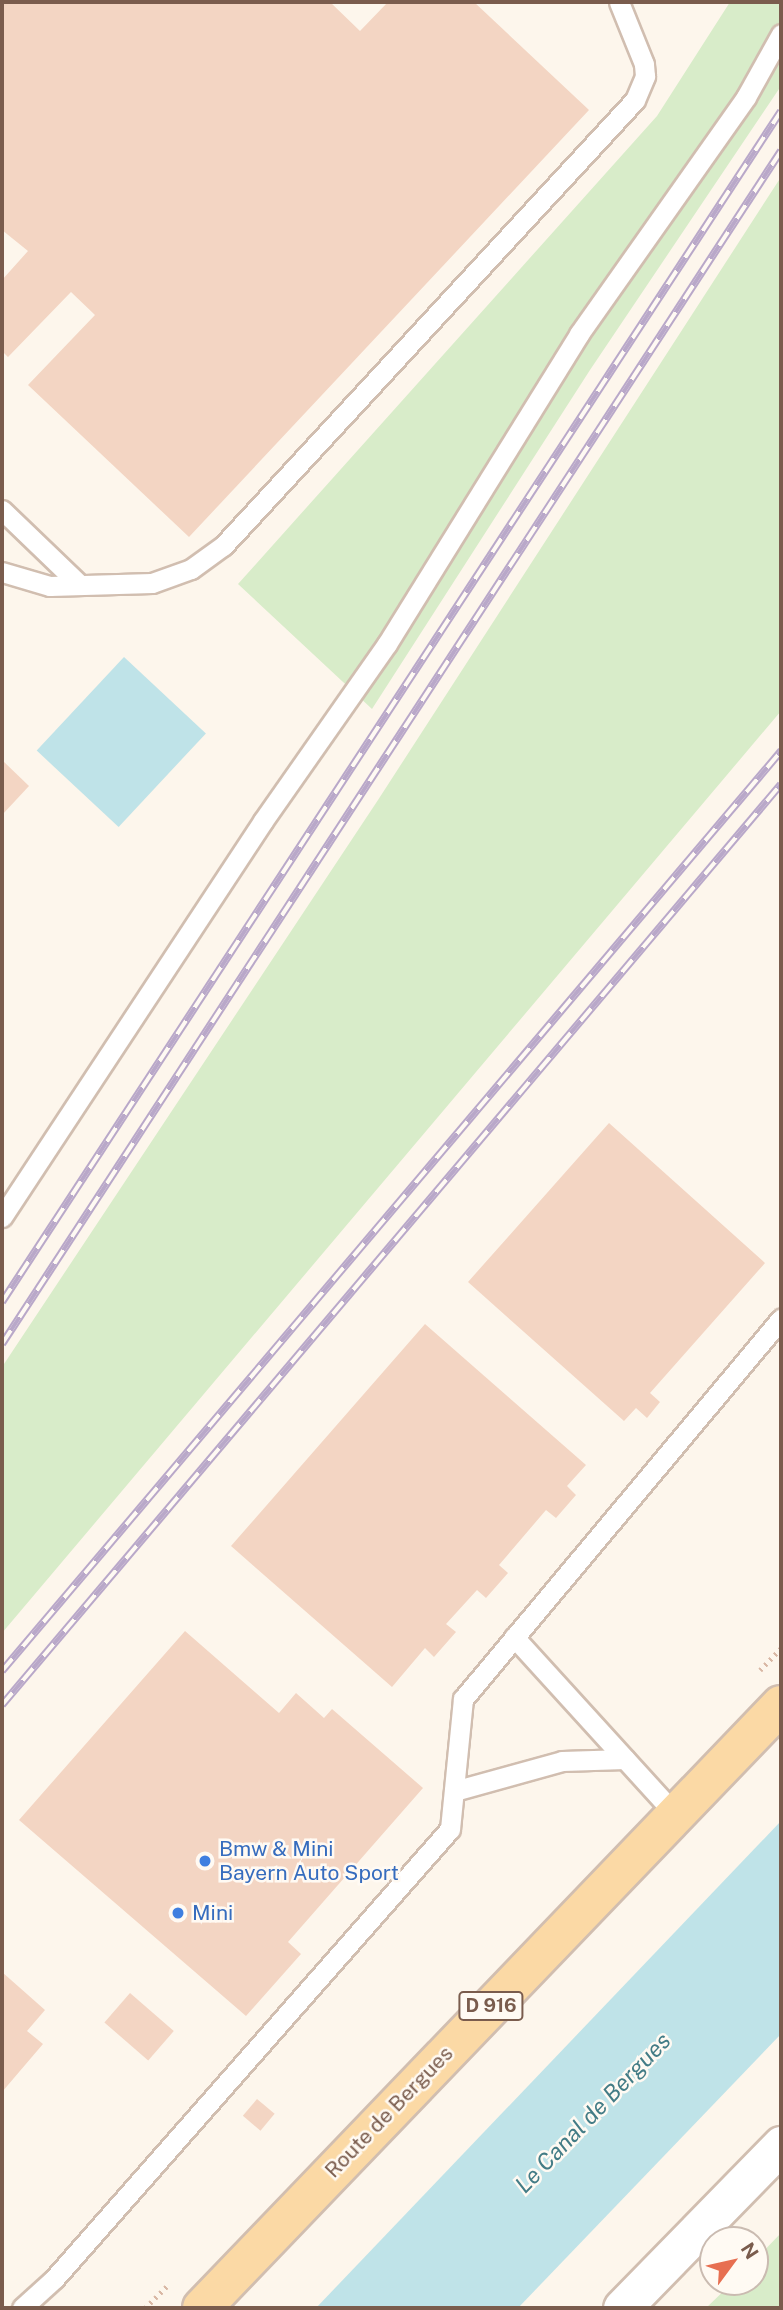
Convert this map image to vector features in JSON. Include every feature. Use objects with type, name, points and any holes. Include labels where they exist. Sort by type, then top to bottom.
[{"type":"main road","name":"Route de Bergues","points":[[202,2308],[781,1705]]},
{"type":"street","points":[[622,2308],[781,2144]]},
{"type":"lane","points":[[2,572],[50,586],[152,583],[191,569],[223,546],[635,100],[645,76],[644,64],[619,2]]},
{"type":"lane","points":[[2,1217],[263,821],[387,644],[579,334],[746,97],[781,34]]},
{"type":"lane","points":[[2,510],[79,584]]},
{"type":"lane","points":[[22,2308],[54,2278],[450,1829],[463,1699],[781,1320]]},
{"type":"lane","points":[[514,1637],[676,1815]]},
{"type":"lane","points":[[454,1791],[562,1761],[625,1759]]},
{"type":"green space","points":[[730,2],[781,2],[781,86],[590,370],[372,709],[238,584],[657,116]]},
{"type":"green space","points":[[781,177],[781,711],[2,1633],[2,1367],[378,800]]},
{"type":"green space","points":[[781,2233],[781,2308],[706,2308],[718,2296],[769,2296],[769,2245]]},
{"type":"water","points":[[124,657],[206,733],[119,827],[37,751]]},
{"type":"water","name":"Le Canal de Bergues","points":[[781,1821],[781,2034],[518,2308],[316,2308]]},
{"type":"building","points":[[4,2],[330,2],[360,31],[388,2],[474,2],[589,110],[189,537],[28,385],[95,315],[71,292],[8,357],[2,351],[2,280],[28,251],[2,230]]},
{"type":"building","points":[[2,760],[29,786],[2,815]]},
{"type":"building","points":[[609,1123],[765,1263],[650,1393],[660,1402],[647,1418],[636,1408],[624,1421],[468,1282]]},
{"type":"building","points":[[425,1324],[586,1465],[567,1486],[576,1495],[556,1518],[546,1510],[499,1565],[508,1573],[486,1598],[477,1590],[446,1624],[456,1632],[434,1657],[425,1648],[392,1687],[231,1546]]},
{"type":"building","name":"Bmw & Mini Bayern Auto Sport","points":[[185,1631],[279,1713],[296,1693],[324,1718],[332,1709],[423,1788],[288,1942],[301,1954],[246,2016],[19,1820]]},
{"type":"building","points":[[2,1972],[45,2010],[27,2031],[43,2044],[2,2092]]},
{"type":"building","points":[[130,1993],[174,2031],[148,2060],[104,2022]]},
{"type":"building","points":[[257,2099],[275,2114],[260,2131],[243,2116]]},
{"type":"railway","points":[[2,1302],[781,111]]},
{"type":"railway","points":[[2,1344],[781,151]]},
{"type":"railway","points":[[2,1671],[781,751]]},
{"type":"railway","points":[[2,1705],[781,784]]},
{"type":"place","name":"Bmw & Mini Bayern Auto Sport","points":[[205,1861]]},
{"type":"place","name":"Mini","points":[[178,1913]]}]
